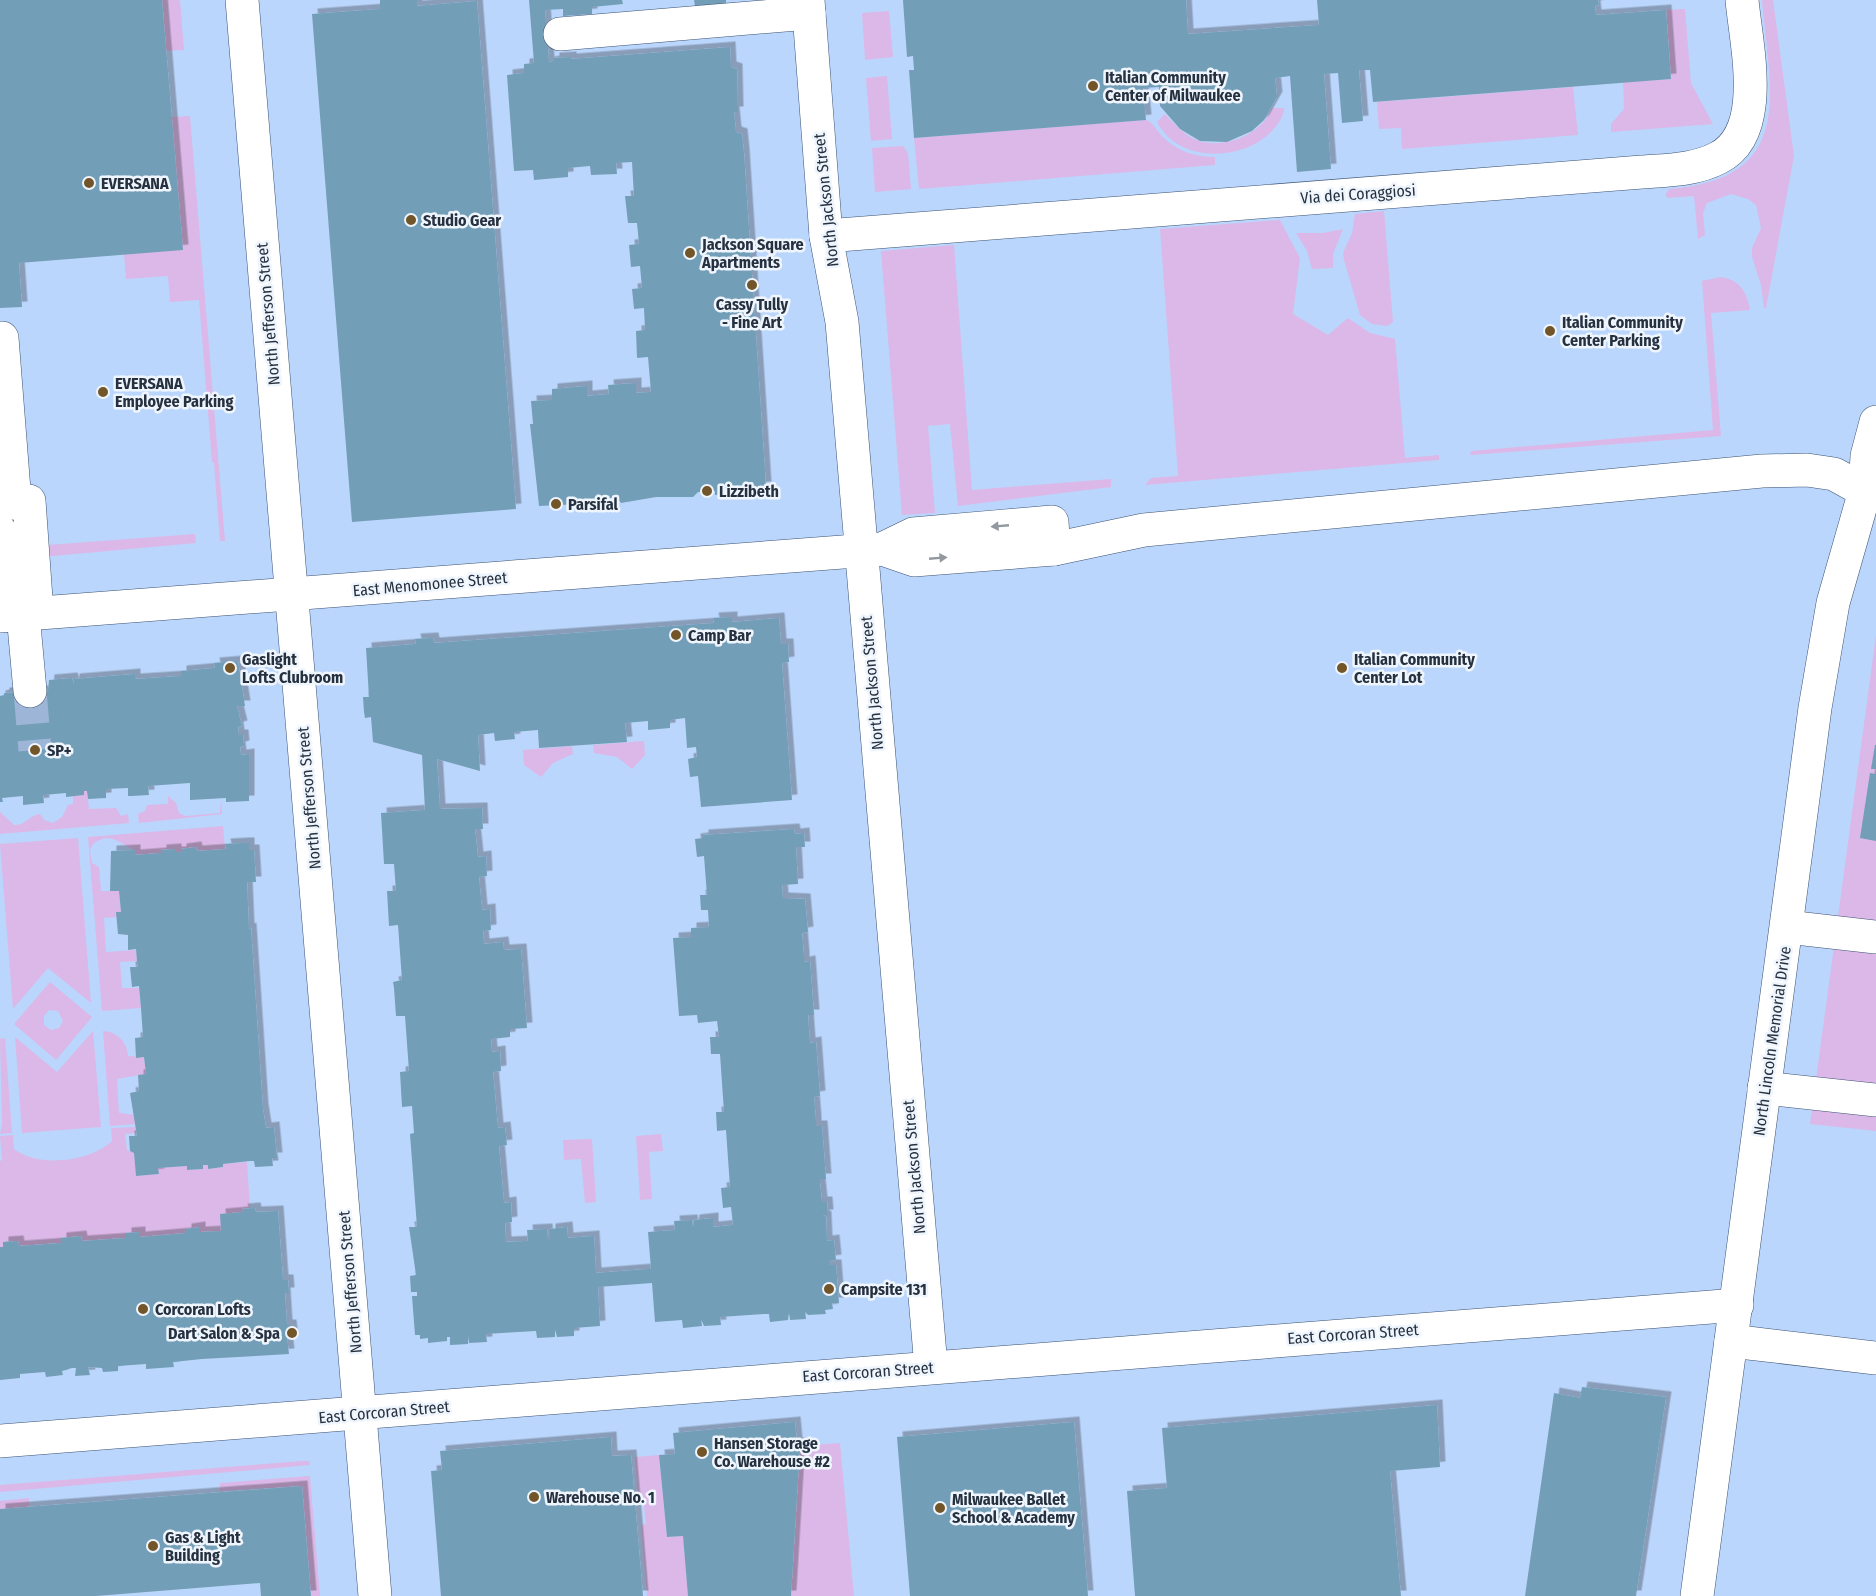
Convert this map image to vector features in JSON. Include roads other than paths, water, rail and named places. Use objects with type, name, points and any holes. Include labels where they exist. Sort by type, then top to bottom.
[{"type":"street","name":"North Jefferson Street","points":[[242,0],[375,1596]]},
{"type":"street","name":"Via dei Coraggiosi","points":[[826,236],[1642,172],[1702,164],[1732,148],[1746,127],[1749,83],[1742,0]]},
{"type":"street","name":"North Jackson Street","points":[[808,6],[826,236],[842,322],[871,550],[931,1367]]},
{"type":"street","points":[[560,34],[808,6]]},
{"type":"street","points":[[2,338],[14,503],[17,615]]},
{"type":"street","name":"North Lincoln Memorial Drive","points":[[1697,1596],[1815,708],[1839,573],[1870,484],[1866,456],[1876,422]]},
{"type":"street","points":[[871,550],[914,560],[1053,535],[1144,530],[1762,471],[1807,470],[1870,484]]},
{"type":"street","points":[[0,531],[30,691]]},
{"type":"street","name":"East Menomonee Street","points":[[17,615],[871,550]]},
{"type":"street","points":[[1787,927],[1876,937]]},
{"type":"street","points":[[1764,1088],[1876,1100]]},
{"type":"street","name":"East Corcoran Street","points":[[0,1441],[1737,1305]]},
{"type":"street","points":[[1731,1341],[1876,1358]]},
{"type":"tunnel","points":[[30,691],[35,750]]},
{"type":"place","name":"Italian Community Center of Milwaukee","points":[[1093,86]]},
{"type":"place","name":"EVERSANA","points":[[89,183]]},
{"type":"place","name":"Studio Gear","points":[[411,220]]},
{"type":"place","name":"Jackson Square Apartments","points":[[690,253]]},
{"type":"place","name":"Cassy Tully - Fine Art","points":[[752,285]]},
{"type":"place","name":"Italian Community Center Parking","points":[[1550,331]]},
{"type":"place","name":"EVERSANA Employee Parking","points":[[103,392]]},
{"type":"place","name":"Lizzibeth","points":[[707,491]]},
{"type":"place","name":"Parsifal","points":[[556,504]]},
{"type":"place","name":"Camp Bar","points":[[676,635]]},
{"type":"place","name":"Gaslight Lofts Clubroom","points":[[230,668]]},
{"type":"place","name":"Italian Community Center Lot","points":[[1342,668]]},
{"type":"place","name":"SP+","points":[[35,750]]},
{"type":"place","name":"Campsite 131","points":[[829,1289]]},
{"type":"place","name":"Corcoran Lofts","points":[[143,1309]]},
{"type":"place","name":"Dart Salon & Spa","points":[[292,1333]]},
{"type":"place","name":"Hansen Storage Co. Warehouse #2","points":[[702,1452]]},
{"type":"place","name":"Warehouse No. 1","points":[[534,1497]]},
{"type":"place","name":"Milwaukee Ballet School & Academy","points":[[940,1508]]},
{"type":"place","name":"Gas & Light Building","points":[[153,1546]]}]
